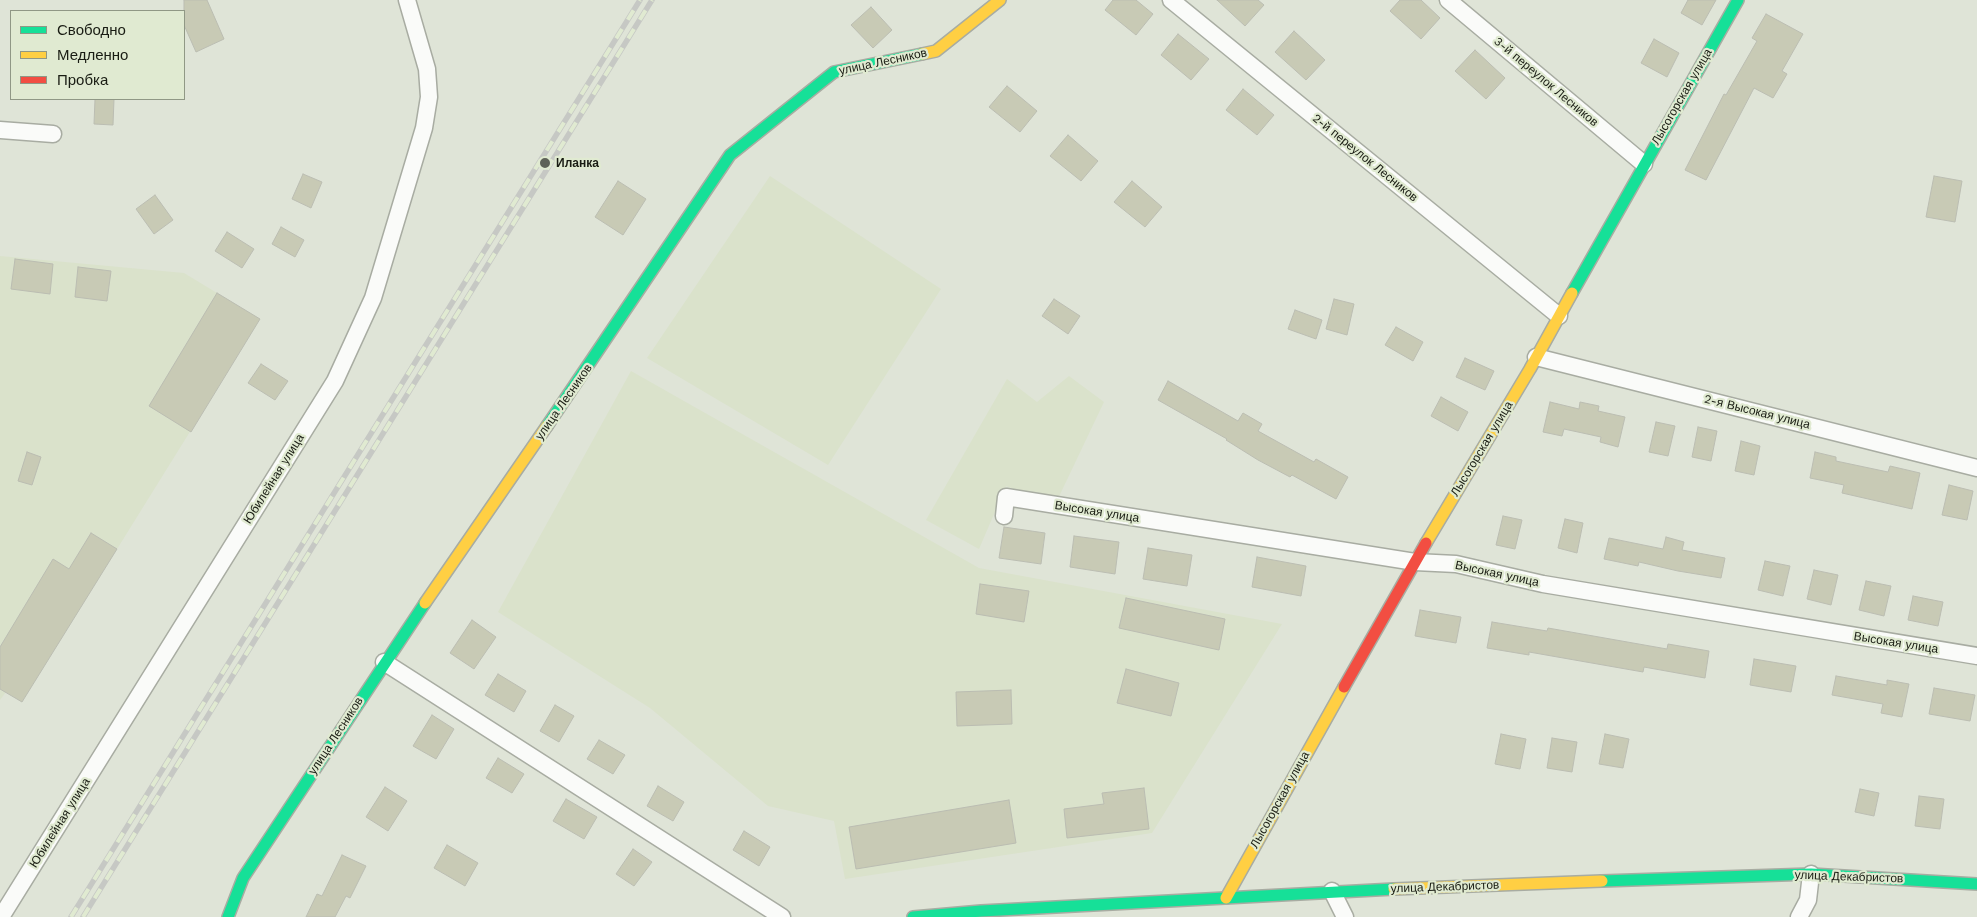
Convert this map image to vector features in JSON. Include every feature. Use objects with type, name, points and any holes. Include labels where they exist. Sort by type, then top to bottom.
[{"type":"street","name":"Юбилейная улица","points":[[1,917],[335,381],[373,298],[424,128],[429,97],[427,69],[407,0]]},
{"type":"street","name":"улица Лесников","points":[[228,917],[242,878],[384,662],[644,284],[730,155],[834,72],[936,51],[1000,0]]},
{"type":"street","name":"2-й переулок Лесников","points":[[1171,0],[1559,316]]},
{"type":"street","name":"3-й переулок Лесников","points":[[1448,0],[1644,164]]},
{"type":"street","name":"Лысогорская улица","points":[[1226,898],[1415,562],[1536,357],[1738,0]]},
{"type":"street","points":[[0,130],[52,134]]},
{"type":"street","name":"2-я Высокая улица","points":[[1536,357],[1977,468]]},
{"type":"street","name":"Высокая улица","points":[[1004,516],[1006,496],[1415,562],[1456,564],[1543,584],[1977,656]]},
{"type":"street","points":[[384,662],[782,917]]},
{"type":"street","points":[[1799,917],[1808,900],[1811,874]]},
{"type":"street","name":"улица Декабристов","points":[[913,917],[981,911],[1122,910],[1226,898],[1332,891],[1811,874],[1977,884]]},
{"type":"street","points":[[1332,891],[1345,917]]},
{"type":"shaded area","points":[[770,176],[941,289],[828,465],[647,358]]},
{"type":"shaded area","points":[[0,256],[184,273],[260,319],[22,702],[6,692],[0,700]]},
{"type":"shaded area","points":[[631,371],[979,568],[1282,624],[1152,833],[845,879],[834,821],[768,806],[650,708],[498,612]]},
{"type":"shaded area","points":[[1069,376],[1104,402],[1055,505],[1006,486],[979,549],[926,520],[1007,379],[1037,402]]},
{"type":"building","points":[[184,0],[207,0],[224,39],[196,52],[185,27]]},
{"type":"building","points":[[1113,0],[1136,0],[1153,14],[1136,35],[1105,10]]},
{"type":"building","points":[[1217,0],[1258,0],[1264,5],[1245,26]]},
{"type":"building","points":[[1400,0],[1421,0],[1440,18],[1421,39],[1390,11]]},
{"type":"building","points":[[1688,0],[1716,0],[1702,25],[1681,13]]},
{"type":"building","points":[[871,7],[892,30],[873,48],[851,25]]},
{"type":"building","points":[[1766,14],[1803,34],[1782,71],[1787,74],[1773,98],[1754,88],[1706,180],[1685,170],[1724,94],[1726,95],[1757,41],[1752,38]]},
{"type":"building","points":[[1294,31],[1325,60],[1306,80],[1275,52]]},
{"type":"building","points":[[1178,34],[1209,59],[1191,80],[1161,55]]},
{"type":"building","points":[[1654,39],[1679,53],[1667,77],[1641,63]]},
{"type":"building","points":[[1475,50],[1505,78],[1486,99],[1455,71]]},
{"type":"building","points":[[1007,86],[1037,111],[1020,132],[989,107]]},
{"type":"building","points":[[1243,89],[1274,115],[1257,135],[1226,110]]},
{"type":"building","points":[[95,100],[114,100],[113,125],[94,124]]},
{"type":"building","points":[[1068,135],[1098,161],[1081,181],[1050,156]]},
{"type":"building","points":[[303,174],[322,182],[311,208],[292,199]]},
{"type":"building","points":[[1934,176],[1962,181],[1955,222],[1926,217]]},
{"type":"building","name":"Иланка","points":[[618,181],[646,199],[623,235],[595,217]]},
{"type":"building","points":[[1132,181],[1162,207],[1145,227],[1114,202]]},
{"type":"building","points":[[155,195],[173,220],[154,234],[136,209]]},
{"type":"building","points":[[281,227],[304,240],[295,257],[272,244]]},
{"type":"building","points":[[227,232],[254,249],[242,268],[215,251]]},
{"type":"building","points":[[15,259],[53,264],[50,294],[11,289]]},
{"type":"building","points":[[78,267],[111,271],[107,301],[75,297]]},
{"type":"building","points":[[217,293],[260,319],[191,432],[149,406]]},
{"type":"building","points":[[1054,299],[1080,316],[1068,334],[1042,316]]},
{"type":"building","points":[[1334,299],[1354,304],[1347,335],[1326,329]]},
{"type":"building","points":[[1295,310],[1322,320],[1316,339],[1288,329]]},
{"type":"building","points":[[1396,327],[1423,342],[1413,361],[1385,345]]},
{"type":"building","points":[[1465,358],[1494,371],[1485,390],[1456,377]]},
{"type":"building","points":[[261,364],[288,381],[275,400],[248,383]]},
{"type":"building","points":[[1168,381],[1238,421],[1243,413],[1262,424],[1258,431],[1314,462],[1316,459],[1348,477],[1336,499],[1292,475],[1290,477],[1258,460],[1227,439],[1158,400]]},
{"type":"building","points":[[1441,397],[1468,412],[1458,431],[1431,416]]},
{"type":"building","points":[[1550,402],[1579,409],[1580,402],[1599,406],[1598,411],[1625,417],[1618,447],[1600,442],[1601,437],[1564,429],[1562,436],[1543,432]]},
{"type":"building","points":[[1656,422],[1675,426],[1668,456],[1649,452]]},
{"type":"building","points":[[1698,427],[1717,431],[1711,461],[1692,457]]},
{"type":"building","points":[[1741,441],[1760,446],[1754,475],[1735,471]]},
{"type":"building","points":[[27,452],[41,457],[32,485],[18,481]]},
{"type":"building","points":[[1815,452],[1836,457],[1836,461],[1888,472],[1890,466],[1920,473],[1912,509],[1842,493],[1844,485],[1810,478]]},
{"type":"building","points":[[1949,485],[1973,491],[1967,520],[1942,515]]},
{"type":"building","points":[[1503,516],[1522,520],[1515,549],[1496,545]]},
{"type":"building","points":[[1565,519],[1583,523],[1577,553],[1558,548]]},
{"type":"building","points":[[1004,527],[1045,533],[1041,564],[999,558]]},
{"type":"building","points":[[91,533],[117,549],[22,702],[0,689],[0,647],[53,559],[69,569]]},
{"type":"building","points":[[1074,536],[1119,542],[1115,574],[1070,567]]},
{"type":"building","points":[[1666,537],[1684,542],[1682,550],[1725,558],[1721,578],[1639,562],[1638,566],[1604,559],[1609,538],[1663,549]]},
{"type":"building","points":[[1148,548],[1192,555],[1187,586],[1143,579]]},
{"type":"building","points":[[1257,557],[1306,566],[1301,596],[1252,587]]},
{"type":"building","points":[[1765,561],[1790,566],[1783,596],[1758,590]]},
{"type":"building","points":[[1814,570],[1838,575],[1831,605],[1807,599]]},
{"type":"building","points":[[1866,581],[1891,586],[1884,616],[1859,610]]},
{"type":"building","points":[[980,584],[1029,591],[1024,622],[976,614]]},
{"type":"building","points":[[1913,596],[1943,602],[1938,626],[1908,620]]},
{"type":"building","points":[[1126,598],[1225,619],[1219,650],[1119,628]]},
{"type":"building","points":[[1420,610],[1461,617],[1456,643],[1415,636]]},
{"type":"building","points":[[472,620],[496,637],[474,669],[450,653]]},
{"type":"building","points":[[1492,622],[1547,631],[1548,628],[1667,649],[1668,644],[1709,651],[1705,678],[1644,667],[1643,672],[1529,652],[1529,655],[1487,648]]},
{"type":"building","points":[[1754,659],[1796,666],[1791,692],[1750,685]]},
{"type":"building","points":[[1126,669],[1179,683],[1171,716],[1117,703]]},
{"type":"building","points":[[498,674],[526,691],[514,712],[485,695]]},
{"type":"building","points":[[1836,676],[1887,685],[1887,680],[1909,684],[1902,717],[1881,713],[1883,704],[1832,695]]},
{"type":"building","points":[[1934,688],[1975,695],[1970,721],[1929,714]]},
{"type":"building","points":[[1011,690],[1012,724],[957,726],[956,692]]},
{"type":"building","points":[[555,705],[574,716],[559,742],[540,731]]},
{"type":"building","points":[[432,715],[454,729],[436,759],[413,746]]},
{"type":"building","points":[[1501,734],[1526,739],[1520,769],[1495,764]]},
{"type":"building","points":[[1605,734],[1629,739],[1623,768],[1599,764]]},
{"type":"building","points":[[1552,738],[1577,742],[1572,772],[1547,768]]},
{"type":"building","points":[[599,740],[625,755],[613,774],[587,759]]},
{"type":"building","points":[[498,758],[524,774],[512,793],[486,778]]},
{"type":"building","points":[[658,786],[684,802],[673,821],[647,806]]},
{"type":"building","points":[[385,787],[407,801],[388,831],[366,817]]},
{"type":"building","points":[[1144,788],[1149,829],[1067,838],[1064,809],[1104,804],[1102,793]]},
{"type":"building","points":[[1860,789],[1879,793],[1874,816],[1855,812]]},
{"type":"building","points":[[1919,796],[1944,799],[1940,829],[1915,826]]},
{"type":"building","points":[[566,799],[597,817],[584,839],[553,821]]},
{"type":"building","points":[[1009,800],[1016,843],[856,869],[849,827]]},
{"type":"building","points":[[744,831],[770,847],[759,866],[733,850]]},
{"type":"building","points":[[447,845],[478,863],[465,886],[434,868]]},
{"type":"building","points":[[633,849],[652,862],[634,886],[616,874]]},
{"type":"building","points":[[342,855],[366,866],[350,898],[346,896],[335,917],[306,917],[317,894],[322,896]]},
{"type":"railway","points":[[71,917],[640,0]]},
{"type":"railway","points":[[83,917],[652,0]]},
{"type":"traffic: fast","points":[[1572,293],[1738,0]]},
{"type":"traffic: fast","points":[[547,426],[730,155],[834,72],[922,54]]},
{"type":"traffic: fast","points":[[228,917],[243,878],[425,603]]},
{"type":"traffic: fast","points":[[1602,881],[1811,874],[1977,884]]},
{"type":"traffic: fast","points":[[913,917],[981,911],[1394,889]]},
{"type":"traffic: slow","points":[[922,54],[936,51],[1000,0]]},
{"type":"traffic: slow","points":[[1426,543],[1530,369],[1572,293]]},
{"type":"traffic: slow","points":[[425,603],[547,426]]},
{"type":"traffic: slow","points":[[1226,898],[1344,687]]},
{"type":"traffic: slow","points":[[1394,889],[1602,881]]},
{"type":"traffic: jam","points":[[1344,687],[1426,543]]},
{"type":"place","name":"Иланка","points":[[545,163]]}]
